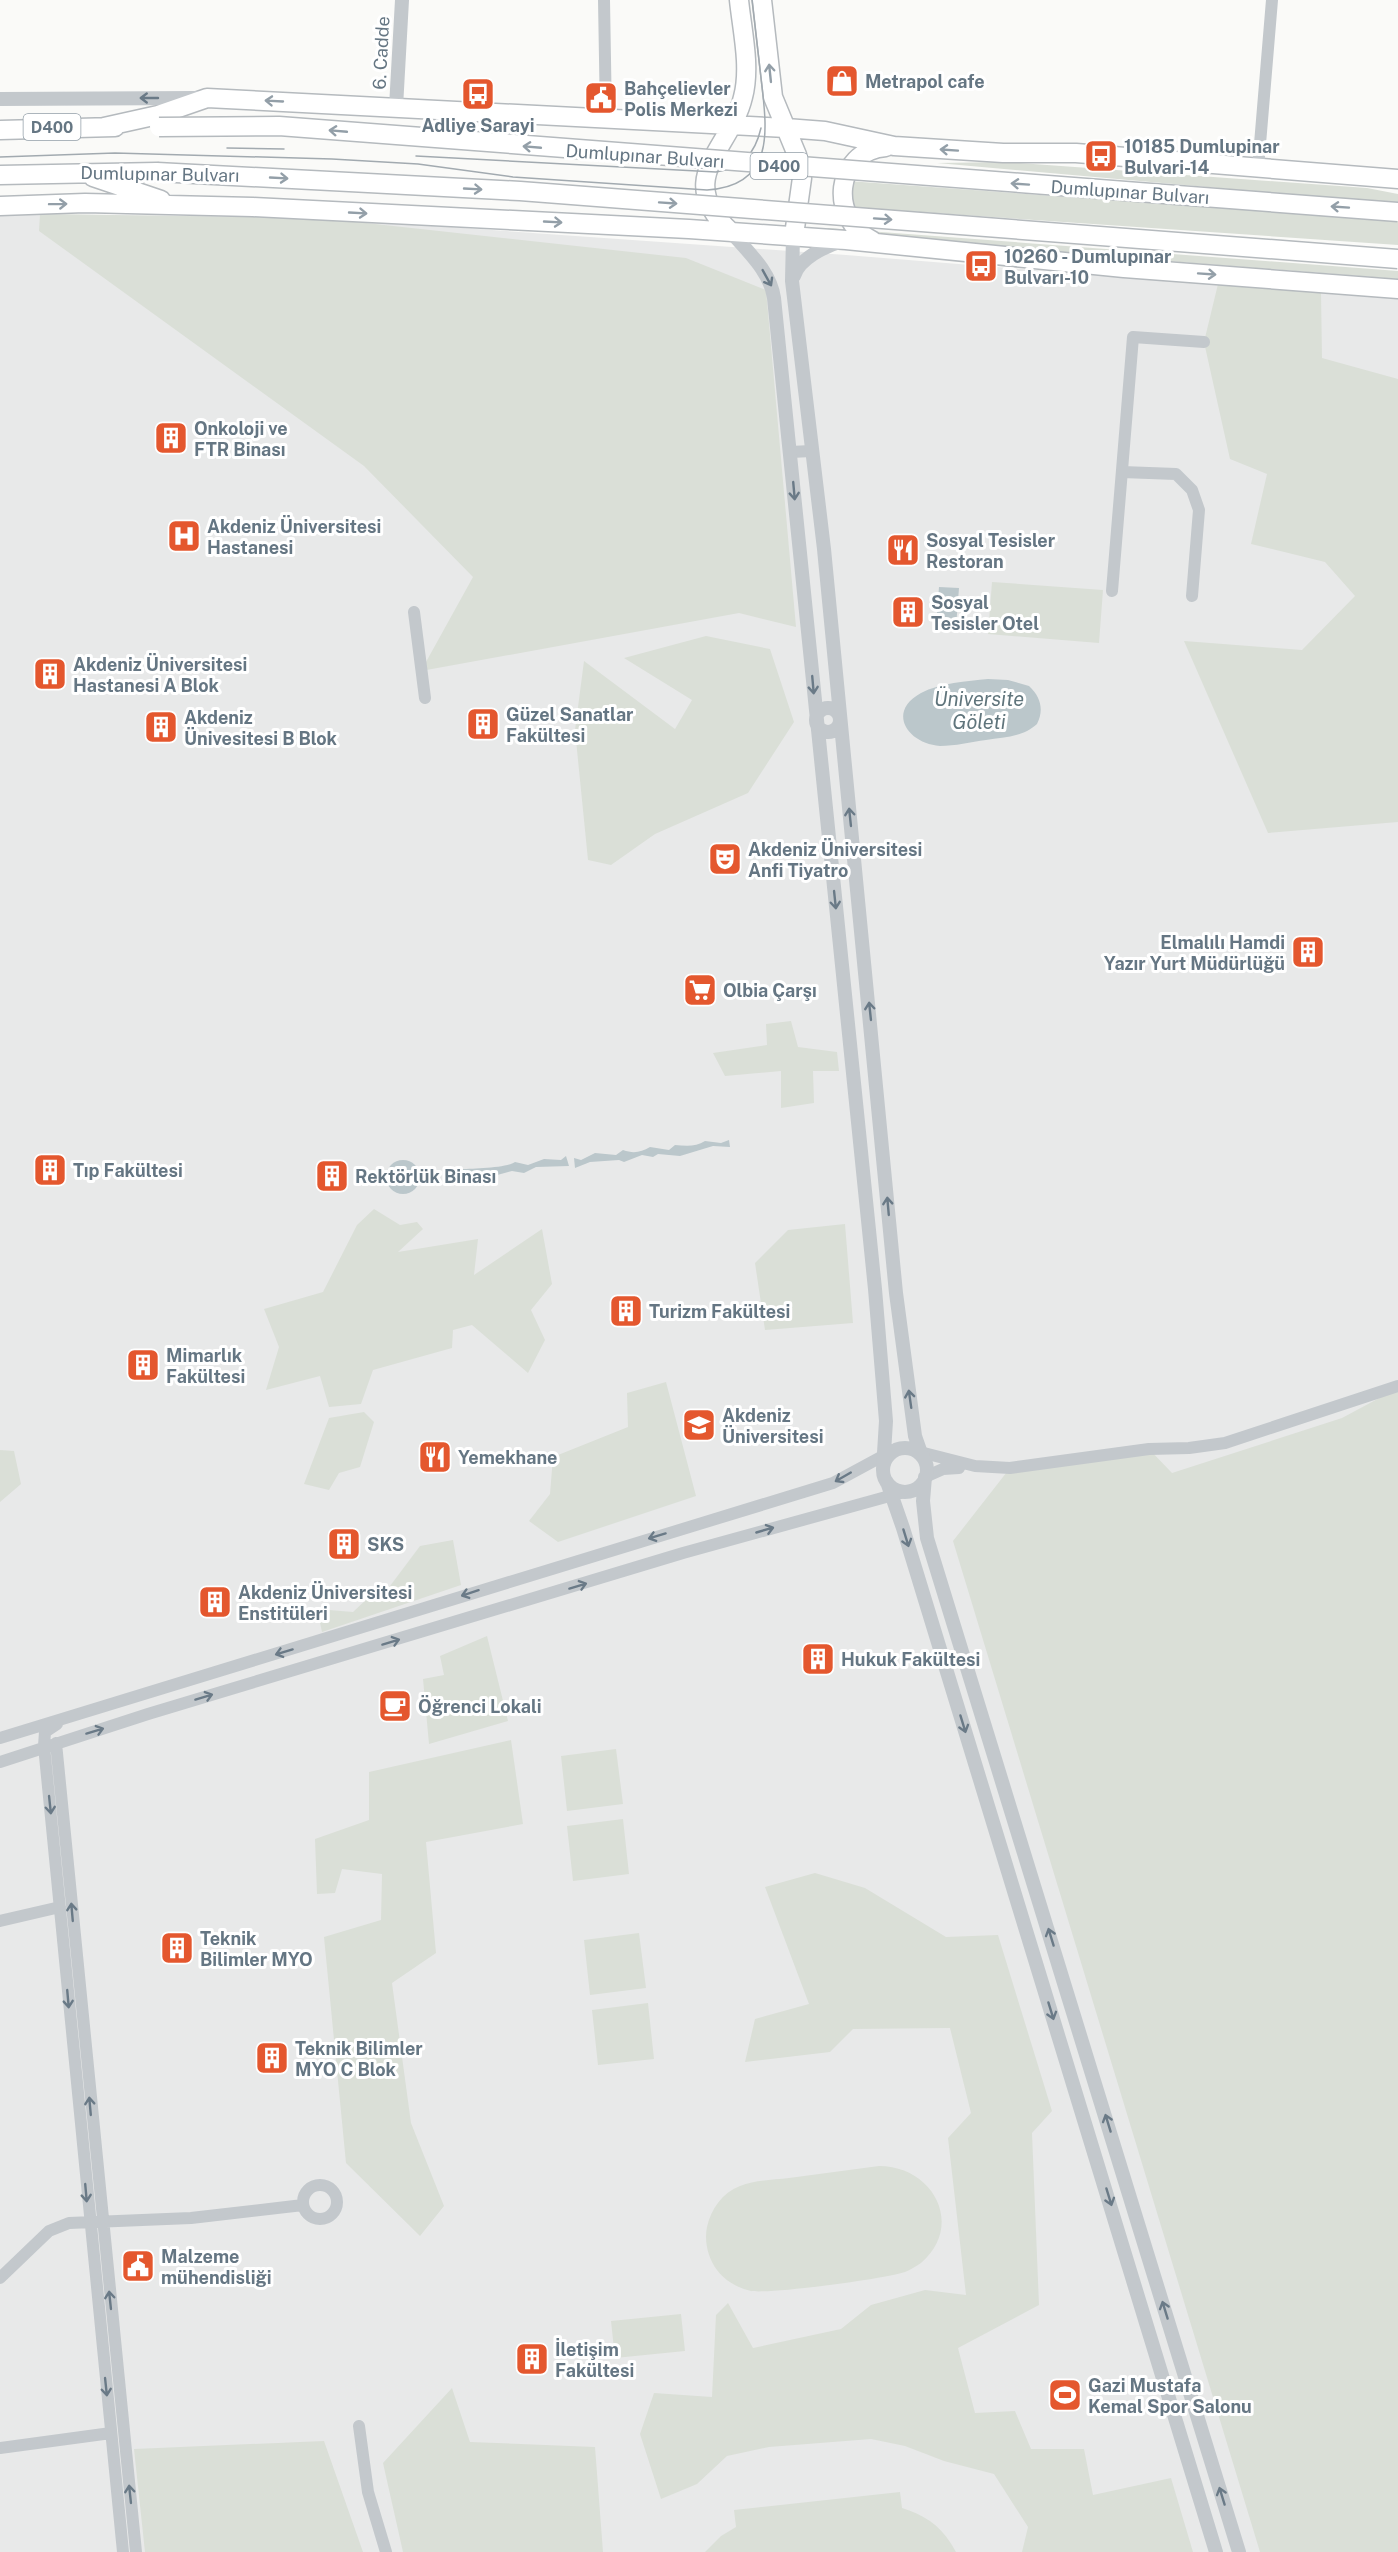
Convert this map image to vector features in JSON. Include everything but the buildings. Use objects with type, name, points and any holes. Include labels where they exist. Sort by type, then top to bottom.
[{"type":"main road","points":[[730,232],[715,218],[708,203],[707,190],[709,163],[731,127],[743,97],[745,82],[739,0]]},
{"type":"main road","points":[[762,0],[773,97],[802,178],[793,236]]},
{"type":"main road","points":[[104,127],[158,115],[207,98],[606,118],[731,127],[786,128],[825,131],[894,146]]},
{"type":"main road","name":"Dumlupınar Bulvarı","points":[[0,130],[279,126],[1398,212]]},
{"type":"main road","points":[[876,242],[853,227],[842,201],[847,173],[855,161],[880,147],[1003,153],[1076,153],[1394,180]]},
{"type":"main road","points":[[77,172],[181,206]]},
{"type":"main road","name":"Dumlupınar Bulvarı","points":[[0,175],[157,172],[520,191],[1398,259]]},
{"type":"main road","points":[[0,206],[85,203],[253,207],[730,232],[876,242],[1124,268],[1398,289]]},
{"type":"street","name":"6. Cadde","points":[[396,107],[402,0]]},
{"type":"street","points":[[604,0],[606,118]]},
{"type":"street","points":[[1258,168],[1272,0]]},
{"type":"street","points":[[0,99],[207,98]]},
{"type":"street","points":[[730,232],[764,271],[772,288],[791,452],[816,722],[875,1289],[890,1474],[1216,2552]]},
{"type":"street","points":[[793,236],[792,281],[840,718],[896,1293],[915,1436],[919,1453],[925,1463],[923,1501],[927,1538],[1239,2552]]},
{"type":"street","points":[[792,281],[799,264],[829,245],[846,240]]},
{"type":"street","points":[[1112,591],[1133,337],[1204,342]]},
{"type":"street","points":[[791,452],[811,450]]},
{"type":"street","points":[[1122,472],[1176,474],[1192,490],[1199,510],[1192,596]]},
{"type":"street","points":[[414,612],[425,698]]},
{"type":"street","points":[[816,722],[819,712],[827,708],[836,710],[840,718]]},
{"type":"street","points":[[0,1738],[833,1483],[890,1474],[917,1488],[925,1477],[943,1469],[975,1466],[1010,1468],[1130,1451],[1225,1443],[1398,1386]]},
{"type":"street","points":[[0,1762],[683,1553],[890,1474],[902,1448],[975,1466]]},
{"type":"street","points":[[82,1712],[49,1727],[45,1732],[50,1745],[95,2221],[111,2433],[123,2552]]},
{"type":"street","points":[[50,1745],[60,1908],[95,2221],[136,2552]]},
{"type":"street","points":[[0,1921],[60,1908]]},
{"type":"street","points":[[0,2278],[49,2231],[69,2223],[192,2218],[303,2205]]},
{"type":"street","points":[[359,2426],[368,2492],[386,2552]]},
{"type":"street","points":[[0,2448],[111,2433]]},
{"type":"shaded area","points":[[1004,162],[1367,188],[1398,194],[1398,204],[937,163]]},
{"type":"shaded area","points":[[848,181],[1398,221],[1398,245],[847,207]]},
{"type":"shaded area","name":"Akdeniz Üniversitesi","points":[[0,210],[40,214],[320,218],[846,255],[1398,299],[1398,2552],[0,2552]]},
{"type":"shaded area","points":[[40,214],[320,218],[686,258],[766,290],[796,627],[739,613],[421,671],[473,577],[364,466],[39,231]]},
{"type":"shaded area","points":[[828,228],[1398,271],[1398,279],[823,234]]},
{"type":"shaded area","points":[[1218,284],[1321,293],[1322,358],[1398,379],[1398,822],[1268,833],[1184,641],[1302,650],[1355,596],[1325,562],[1251,544],[1267,474],[1230,459],[1204,342]]},
{"type":"shaded area","points":[[992,582],[1103,590],[1099,643],[988,634]]},
{"type":"shaded area","points":[[706,636],[770,649],[794,722],[748,793],[655,834],[611,865],[588,860],[575,730],[584,661],[675,729],[692,700],[624,658]]},
{"type":"shaded area","points":[[791,1021],[798,1047],[837,1052],[839,1071],[813,1071],[814,1103],[781,1108],[781,1071],[725,1076],[713,1053],[767,1045],[766,1024]]},
{"type":"shaded area","points":[[374,1209],[400,1225],[417,1222],[423,1229],[398,1252],[478,1239],[474,1275],[542,1229],[552,1284],[531,1310],[545,1340],[528,1373],[472,1325],[453,1330],[452,1348],[373,1370],[361,1404],[329,1407],[320,1376],[266,1390],[279,1347],[264,1309],[323,1292],[357,1225]]},
{"type":"shaded area","points":[[845,1224],[853,1323],[765,1330],[755,1263],[788,1230]]},
{"type":"shaded area","points":[[666,1382],[696,1496],[558,1542],[529,1521],[550,1494],[553,1457],[628,1427],[627,1393]]},
{"type":"shaded area","points":[[1398,1388],[1398,2552],[1260,2552],[953,1541],[1010,1468],[1149,1449],[1172,1473],[1342,1418]]},
{"type":"shaded area","points":[[364,1412],[374,1422],[360,1467],[339,1473],[329,1490],[304,1484],[329,1418]]},
{"type":"shaded area","points":[[0,1450],[14,1451],[21,1484],[0,1502]]},
{"type":"shaded area","points":[[453,1540],[461,1585],[322,1632],[317,1609],[353,1612],[369,1597],[321,1597],[320,1590],[390,1586],[420,1546]]},
{"type":"shaded area","points":[[487,1636],[508,1721],[429,1744],[423,1679],[444,1675],[440,1656]]},
{"type":"shaded area","points":[[511,1740],[523,1824],[426,1842],[436,1953],[392,1983],[411,2123],[444,2206],[420,2236],[346,2163],[324,1937],[381,1920],[382,1874],[342,1869],[335,1893],[317,1894],[315,1839],[369,1820],[369,1772]]},
{"type":"shaded area","points":[[616,1749],[623,1804],[567,1811],[561,1756]]},
{"type":"shaded area","points":[[623,1819],[629,1874],[573,1881],[567,1826]]},
{"type":"shaded area","points":[[815,1873],[865,1888],[946,1937],[998,1935],[1052,2111],[1032,2133],[1039,2305],[958,2348],[975,2413],[1015,2411],[1031,2449],[1084,2449],[1093,2495],[1171,2478],[1193,2552],[1022,2552],[1028,2527],[994,2474],[944,2461],[905,2446],[871,2439],[769,2447],[727,2456],[697,2484],[661,2499],[640,2434],[654,2393],[712,2397],[716,2315],[728,2303],[753,2348],[841,2329],[871,2305],[925,2290],[966,2295],[948,2138],[971,2113],[950,2028],[853,2029],[830,2052],[745,2062],[755,2019],[809,2004],[765,1887]]},
{"type":"shaded area","points":[[639,1933],[646,1988],[590,1995],[584,1940]]},
{"type":"shaded area","points":[[648,2003],[654,2059],[598,2065],[592,2010]]},
{"type":"shaded area","points":[[879,2166],[898,2169],[915,2176],[928,2187],[937,2200],[941,2216],[941,2232],[934,2248],[915,2267],[905,2272],[875,2278],[763,2291],[751,2291],[737,2286],[724,2278],[717,2270],[706,2244],[707,2227],[718,2202],[734,2189],[758,2181]]},
{"type":"shaded area","points":[[681,2314],[685,2351],[615,2358],[611,2321]]},
{"type":"shaded area","points":[[452,2388],[470,2442],[595,2447],[603,2552],[403,2552],[383,2463]]},
{"type":"shaded area","points":[[324,2441],[363,2552],[145,2552],[134,2449]]},
{"type":"shaded area","points":[[900,2492],[902,2508],[934,2524],[946,2536],[956,2552],[705,2552],[721,2536],[736,2527],[734,2510]]},
{"type":"water","points":[[939,587],[959,588],[956,627],[936,625]]},
{"type":"water","name":"Üniversite Göleti","points":[[988,679],[1008,680],[1029,686],[1040,704],[1037,724],[1026,732],[1013,736],[940,746],[919,740],[905,726],[903,718],[905,709],[910,701],[921,693],[945,685]]},
{"type":"water","points":[[729,1140],[730,1147],[713,1146],[680,1156],[642,1155],[624,1162],[619,1160],[590,1162],[575,1168],[574,1158],[581,1160],[595,1153],[616,1155],[623,1150],[637,1152],[650,1147],[669,1150],[675,1145],[687,1146],[705,1141],[721,1143]]},
{"type":"water","points":[[566,1156],[569,1166],[536,1167],[524,1173],[512,1171],[490,1177],[481,1174],[461,1180],[457,1175],[459,1169],[497,1167],[515,1162],[528,1165],[544,1159],[561,1160]]},
{"type":"water","points":[[403,1160],[415,1165],[420,1177],[415,1189],[403,1194],[391,1189],[386,1177],[391,1165]]},
{"type":"tram line","points":[[0,157],[115,153],[332,159],[418,164],[513,177],[707,190],[729,186],[745,178],[756,166],[762,152],[765,135],[765,116],[752,0]]},
{"type":"tram line","points":[[416,156],[716,172],[733,167],[746,158],[755,145],[761,128]]},
{"type":"tram line","points":[[227,148],[284,149]]},
{"type":"place","name":"Metrapol cafe","points":[[842,81]]},
{"type":"place","name":"Adliye Sarayi","points":[[478,94]]},
{"type":"place","name":"Bahçelievler Polis Merkezi","points":[[601,98]]},
{"type":"place","name":"10185 Dumlupinar Bulvari-14","points":[[1101,156]]},
{"type":"place","name":"10260 - Dumlupınar Bulvarı-10","points":[[981,266]]},
{"type":"place","name":"Onkoloji ve FTR Binası","points":[[171,438]]},
{"type":"place","name":"Akdeniz Üniversitesi Hastanesi","points":[[184,536]]},
{"type":"place","name":"Sosyal Tesisler Restoran","points":[[903,550]]},
{"type":"place","name":"Sosyal Tesisler Otel","points":[[908,612]]},
{"type":"place","name":"Akdeniz Üniversitesi Hastanesi A Blok","points":[[50,674]]},
{"type":"place","name":"Güzel Sanatlar Fakültesi","points":[[483,724]]},
{"type":"place","name":"Akdeniz Ünivesitesi B Blok","points":[[161,727]]},
{"type":"place","name":"Akdeniz Üniversitesi Anfi Tiyatro","points":[[725,859]]},
{"type":"place","name":"Elmalılı Hamdi Yazır Yurt Müdürlüğü","points":[[1308,952]]},
{"type":"place","name":"Olbia Çarşı","points":[[700,990]]},
{"type":"place","name":"Tıp Fakültesi","points":[[50,1170]]},
{"type":"place","name":"Rektörlük Binası","points":[[332,1176]]},
{"type":"place","name":"Turizm Fakültesi","points":[[626,1311]]},
{"type":"place","name":"Mimarlık Fakültesi","points":[[143,1365]]},
{"type":"place","name":"Akdeniz Üniversitesi","points":[[699,1425]]},
{"type":"place","name":"Yemekhane","points":[[435,1457]]},
{"type":"place","name":"SKS","points":[[344,1544]]},
{"type":"place","name":"Akdeniz Üniversitesi Enstitüleri","points":[[215,1602]]},
{"type":"place","name":"Hukuk Fakültesi","points":[[818,1659]]},
{"type":"place","name":"Öğrenci Lokali","points":[[395,1706]]},
{"type":"place","name":"Teknik Bilimler MYO","points":[[177,1948]]},
{"type":"place","name":"Teknik Bilimler MYO C Blok","points":[[272,2058]]},
{"type":"place","name":"Malzeme mühendisliği","points":[[138,2266]]},
{"type":"place","name":"İletişim Fakültesi","points":[[532,2359]]},
{"type":"place","name":"Gazi Mustafa Kemal Spor Salonu","points":[[1065,2395]]}]
